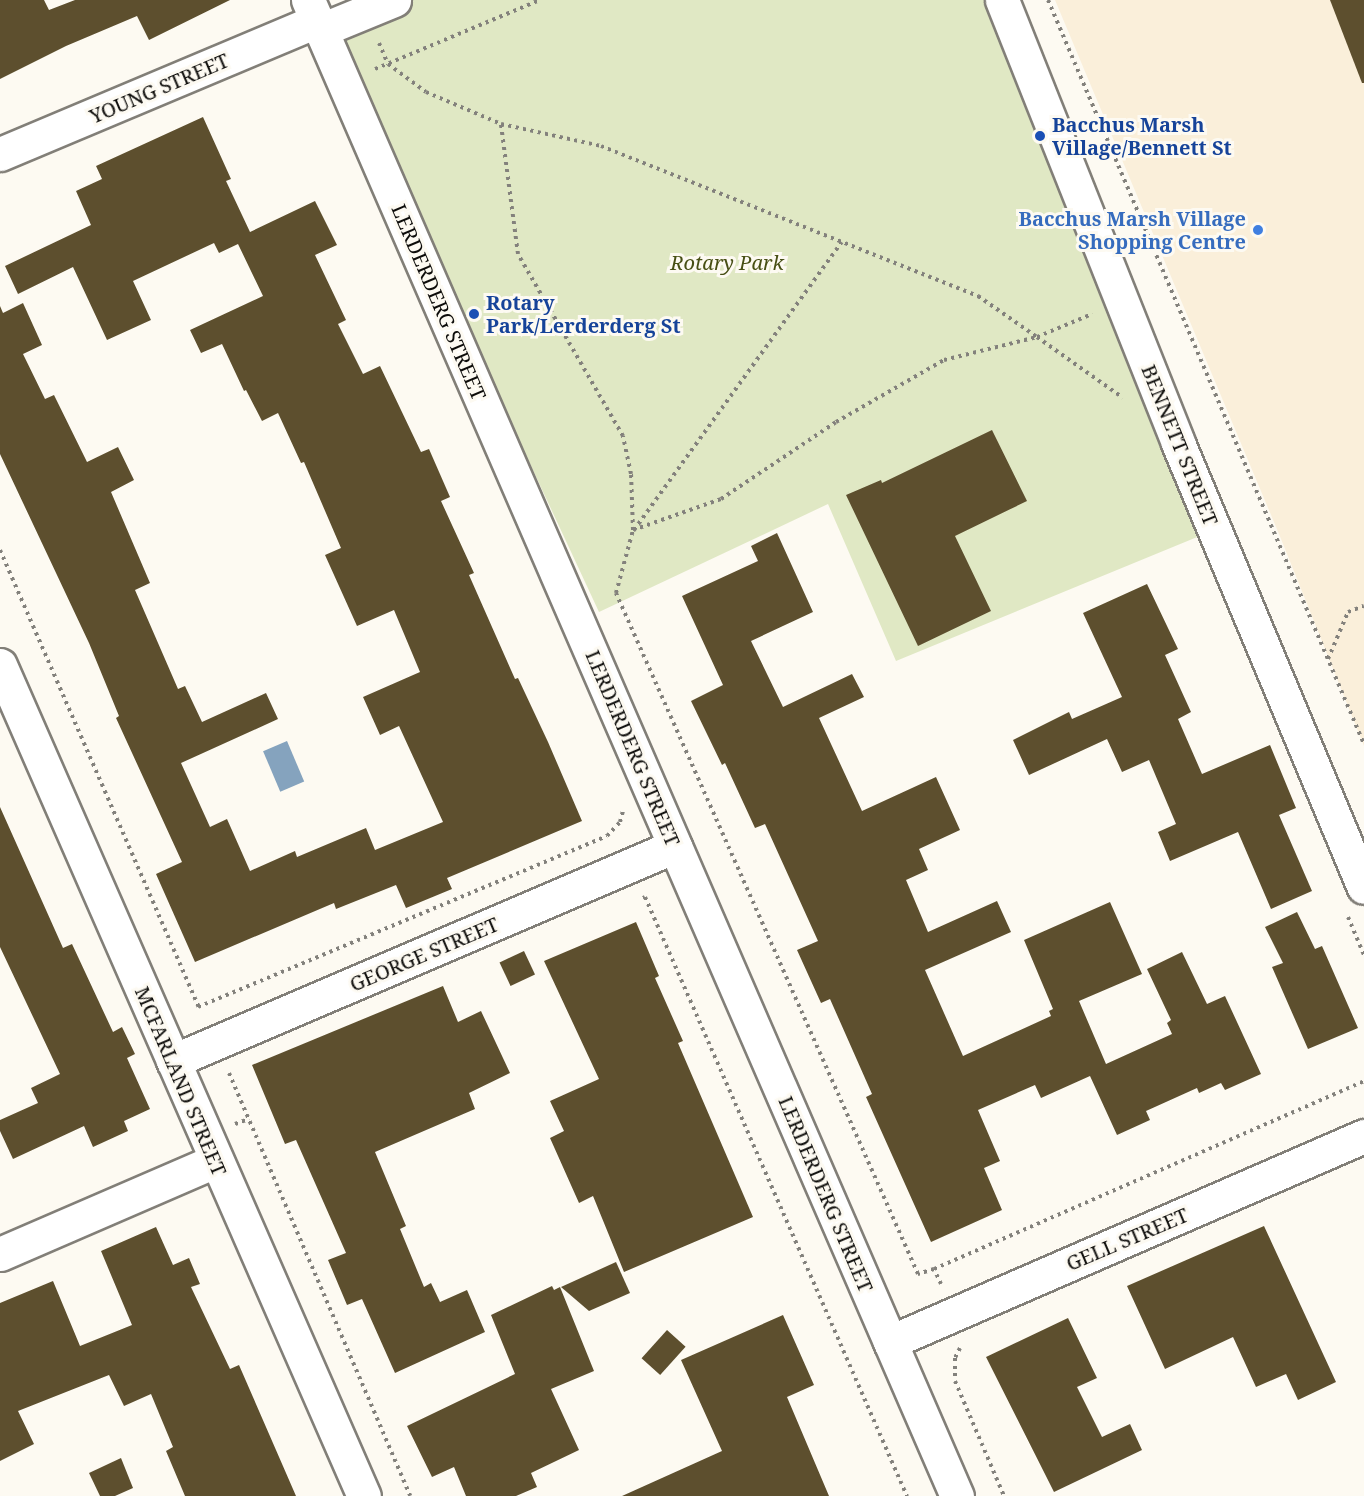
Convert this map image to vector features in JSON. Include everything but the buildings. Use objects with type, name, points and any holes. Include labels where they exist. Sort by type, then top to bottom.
[{"type":"street","name":"YOUNG STREET","points":[[0,154],[315,17],[394,0]]},
{"type":"street","name":"BENNETT STREET","points":[[1002,0],[1178,444],[1364,887]]},
{"type":"street","name":"LERDERDERG STREET","points":[[315,17],[957,1496]]},
{"type":"street","name":"MCFARLAND STREET","points":[[0,665],[215,1161],[364,1496]]},
{"type":"street","name":"GEORGE STREET","points":[[173,1061],[675,846]]},
{"type":"street","name":"GELL STREET","points":[[890,1342],[1364,1136]]},
{"type":"street","points":[[0,1254],[215,1161]]},
{"type":"path","points":[[344,82],[540,0]]},
{"type":"path","points":[[1048,0],[1254,490],[1364,744]]},
{"type":"path","points":[[388,64],[426,92],[501,124],[601,146],[978,296],[1129,402]]},
{"type":"path","points":[[501,124],[518,254],[571,351],[622,436],[630,474],[633,530],[616,593],[918,1274],[1364,1081]]},
{"type":"path","points":[[633,530],[842,243]]},
{"type":"path","points":[[633,530],[721,499],[836,422],[944,360],[1037,337],[1098,311]]},
{"type":"path","points":[[0,550],[198,1006],[607,836],[620,822],[624,804]]},
{"type":"path","points":[[1328,659],[1348,612],[1364,606]]},
{"type":"path","points":[[634,902],[645,897],[907,1496]]},
{"type":"path","points":[[239,1066],[228,1071],[410,1496]]},
{"type":"path","points":[[934,1269],[965,1340],[955,1358],[955,1381],[1004,1496]]},
{"type":"shaded area","name":"Bacchus Marsh Village Shopping Centre","points":[[1055,0],[1364,0],[1364,746],[1279,534]]},
{"type":"green space","name":"Rotary Park","points":[[406,0],[1000,0],[1224,526],[896,661],[828,504],[599,612],[330,34]]},
{"type":"water","points":[[287,741],[304,782],[280,792],[263,751]]},
{"type":"place","name":"Bacchus Marsh Village/Bennett St","points":[[1040,136]]},
{"type":"place","name":"Bacchus Marsh Village Shopping Centre","points":[[1258,230]]},
{"type":"place","name":"Rotary Park/Lerderderg St","points":[[474,314]]}]
